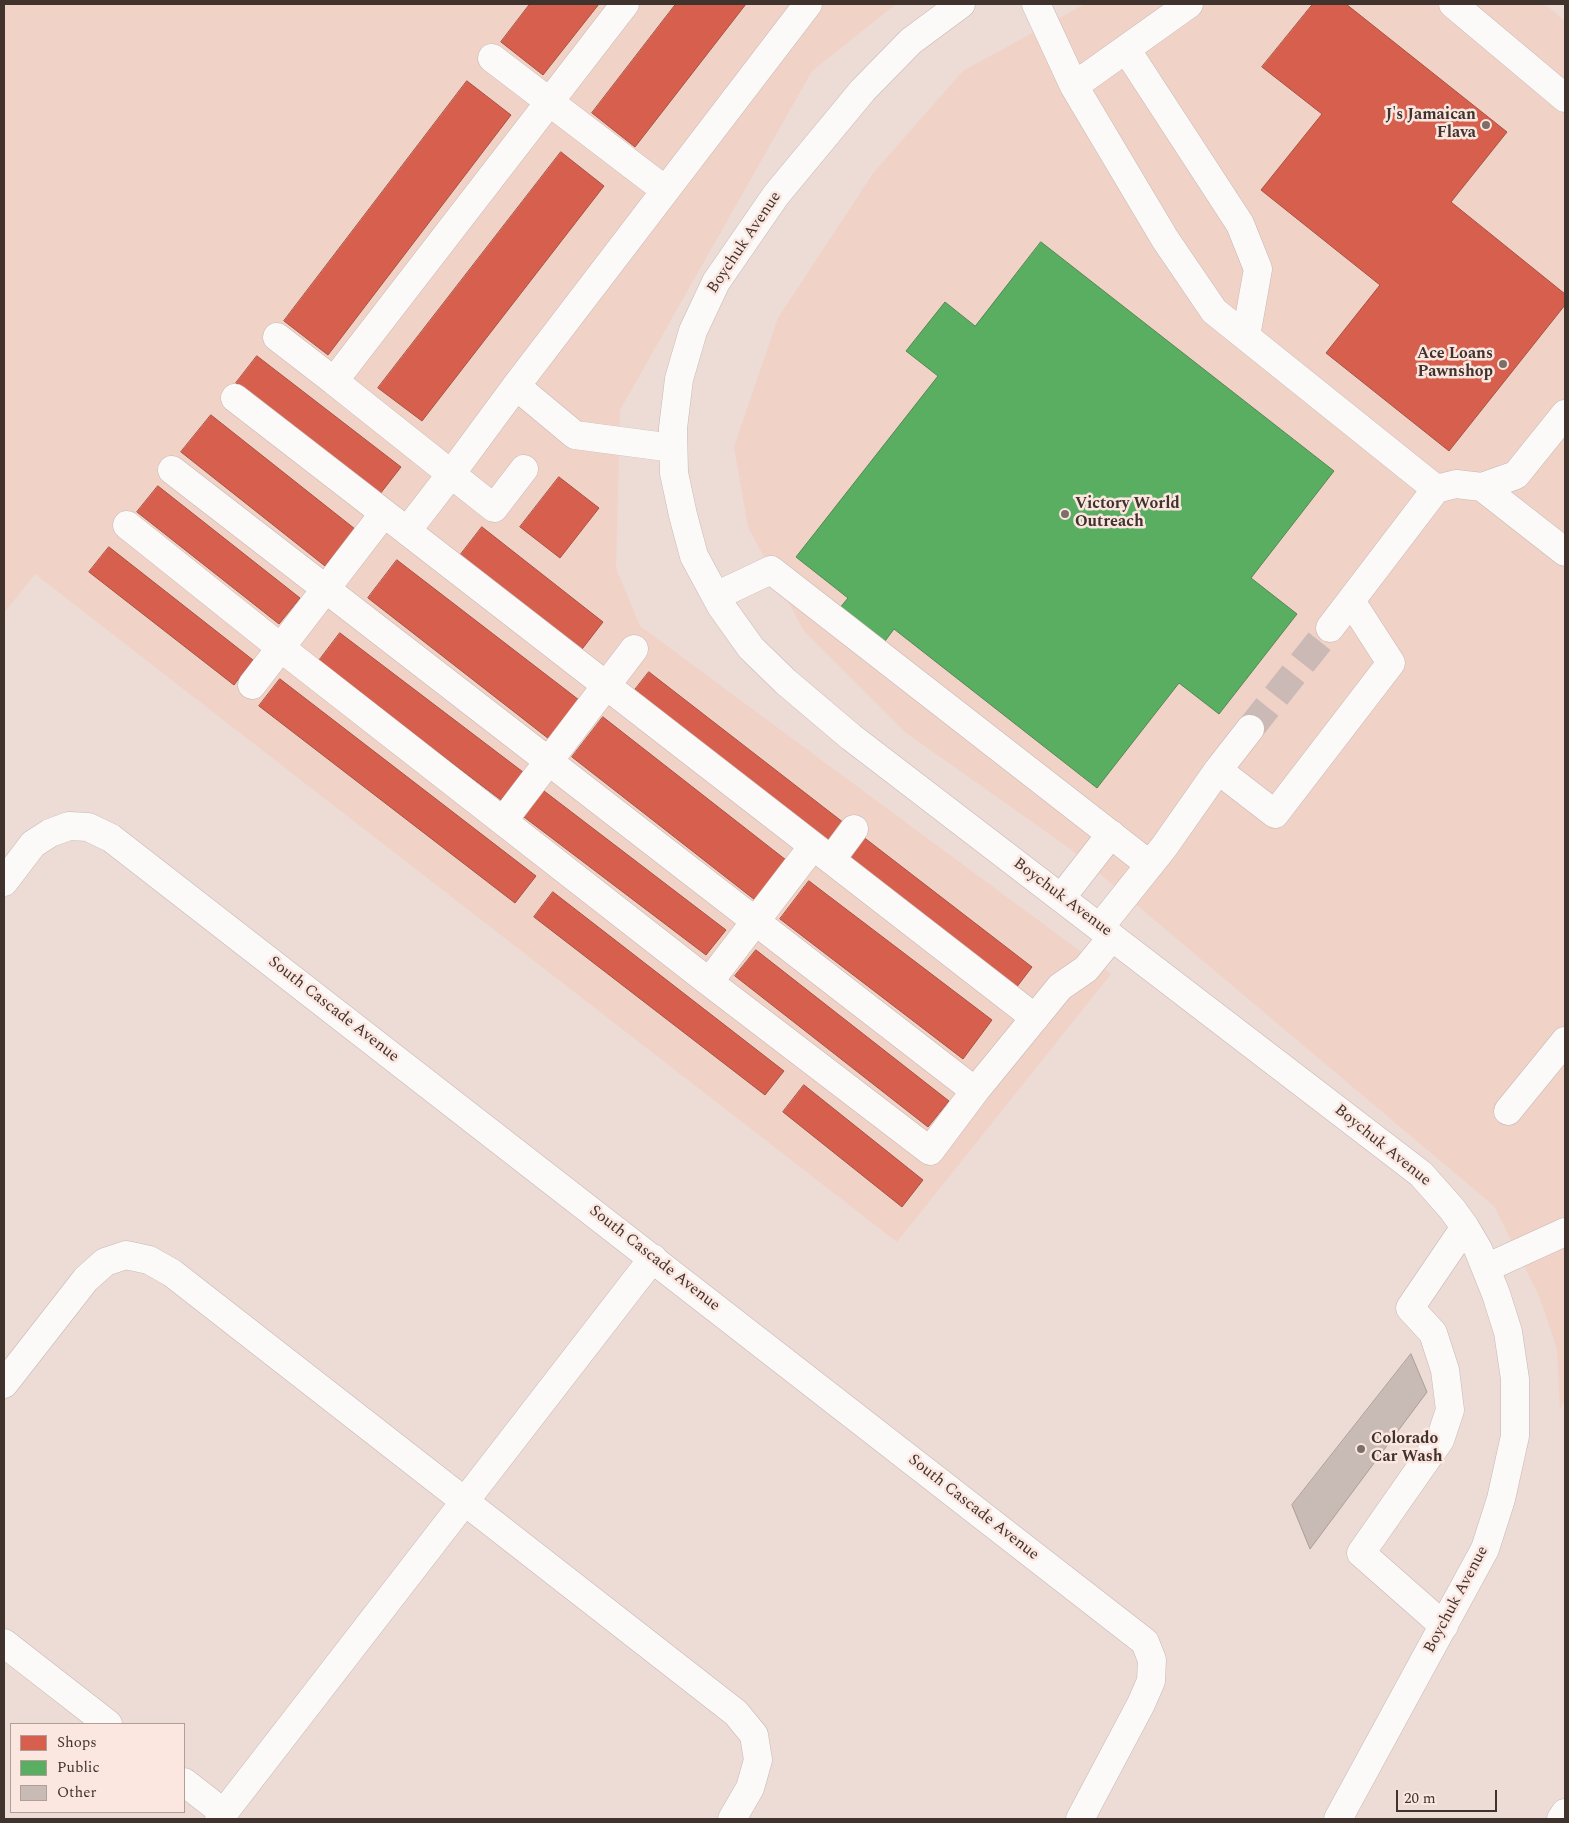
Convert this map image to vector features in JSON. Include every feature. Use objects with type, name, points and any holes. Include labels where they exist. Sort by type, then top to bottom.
[{"type":"main road","points":[[334,381],[625,4]]},
{"type":"main road","points":[[408,531],[516,386],[808,4]]},
{"type":"main road","name":"Boychuk Avenue","points":[[961,4],[912,41],[864,90],[776,195],[716,282],[693,331],[679,379],[672,428],[674,473],[694,556],[716,596],[751,648],[786,682],[850,738],[1421,1174],[1452,1208],[1478,1249],[1496,1294],[1509,1341],[1515,1379],[1514,1436],[1501,1499],[1485,1549],[1338,1819]]},
{"type":"main road","points":[[1036,4],[1074,86],[1165,239],[1214,311],[1436,489]]},
{"type":"main road","points":[[1074,86],[1189,4]]},
{"type":"main road","points":[[1453,4],[1565,98]]},
{"type":"main road","points":[[1126,49],[1240,224],[1258,269],[1246,336]]},
{"type":"main road","points":[[492,58],[665,190]]},
{"type":"main road","points":[[277,337],[494,508],[524,469]]},
{"type":"main road","points":[[516,386],[575,435],[673,448]]},
{"type":"main road","points":[[235,398],[1035,1018]]},
{"type":"main road","points":[[1330,628],[1436,489],[1456,484],[1482,487],[1516,474],[1565,414]]},
{"type":"main road","points":[[172,470],[975,1091]]},
{"type":"main road","points":[[1482,487],[1565,552]]},
{"type":"main road","points":[[252,685],[384,513]]},
{"type":"main road","points":[[127,525],[281,648],[709,982],[930,1151],[975,1091],[1060,987],[1086,969],[1106,932],[1150,865],[1250,729]]},
{"type":"main road","points":[[716,596],[770,570],[1150,865]]},
{"type":"main road","points":[[1218,770],[1275,814],[1391,663],[1351,601]]},
{"type":"main road","points":[[503,821],[634,649]]},
{"type":"main road","name":"South Cascade Avenue","points":[[4,882],[33,844],[50,833],[69,826],[88,827],[112,838],[1145,1642],[1152,1660],[1151,1681],[1141,1704],[1080,1819]]},
{"type":"main road","points":[[709,982],[755,922],[822,853],[854,828]]},
{"type":"main road","points":[[1061,898],[1111,834]]},
{"type":"main road","points":[[1508,1111],[1565,1041]]},
{"type":"main road","points":[[1444,1626],[1361,1553],[1440,1440],[1450,1410],[1445,1370],[1433,1333],[1410,1308],[1465,1228]]},
{"type":"main road","points":[[1486,1268],[1565,1232]]},
{"type":"main road","points":[[4,1384],[86,1280],[104,1262],[126,1255],[150,1260],[172,1272],[736,1713],[754,1735],[758,1760],[750,1788],[732,1819]]},
{"type":"main road","points":[[185,1783],[222,1816],[653,1258]]},
{"type":"main road","points":[[4,1644],[107,1723]]},
{"type":"main road","points":[[1561,1819],[1565,1813]]},
{"type":"shaded area","points":[[4,4],[896,4],[812,71],[620,410],[616,568],[640,626],[1111,974],[897,1242],[35,574],[4,613]]},
{"type":"shaded area","points":[[1085,4],[1545,4],[1565,21],[1565,1400],[1560,1409],[1557,1349],[1540,1298],[1494,1206],[1069,848],[905,732],[804,631],[748,527],[734,447],[778,318],[874,172],[963,71]]},
{"type":"building: Shops","points":[[530,4],[599,4],[543,75],[501,42]]},
{"type":"building: Shops","points":[[676,4],[746,4],[635,147],[592,113]]},
{"type":"building: Shops","points":[[1313,4],[1346,4],[1507,132],[1451,202],[1565,294],[1565,305],[1449,451],[1326,353],[1380,285],[1261,190],[1322,114],[1262,67]]},
{"type":"building: Shops","points":[[467,81],[511,115],[328,355],[284,321]]},
{"type":"building: Shops","points":[[561,152],[604,186],[422,421],[378,388]]},
{"type":"building: Shops","points":[[257,356],[401,467],[380,494],[236,383]]},
{"type":"building: Shops","points":[[211,415],[355,529],[325,566],[181,452]]},
{"type":"building: Shops","points":[[559,477],[599,508],[560,558],[520,527]]},
{"type":"building: Shops","points":[[158,486],[300,598],[279,624],[137,512]]},
{"type":"building: Shops","points":[[482,527],[603,622],[579,653],[458,558]]},
{"type":"building: Shops","points":[[109,547],[253,660],[234,685],[89,572]]},
{"type":"building: Shops","points":[[397,560],[579,700],[549,739],[368,598]]},
{"type":"building: Shops","points":[[340,633],[523,772],[501,800],[318,662]]},
{"type":"building: Shops","points":[[649,672],[844,823],[828,843],[634,691]]},
{"type":"building: Shops","points":[[280,679],[536,876],[515,903],[259,706]]},
{"type":"building: Shops","points":[[603,717],[786,860],[755,900],[572,757]]},
{"type":"building: Shops","points":[[544,791],[726,930],[706,955],[524,817]]},
{"type":"building: Shops","points":[[862,836],[1032,967],[1016,988],[846,857]]},
{"type":"building: Shops","points":[[809,881],[992,1020],[963,1059],[780,919]]},
{"type":"building: Shops","points":[[553,892],[784,1071],[765,1095],[534,917]]},
{"type":"building: Shops","points":[[756,950],[949,1101],[928,1127],[735,976]]},
{"type":"building: Shops","points":[[804,1085],[923,1180],[902,1207],[783,1112]]},
{"type":"building: Public","name":"Victory World Outreach","points":[[1041,242],[1334,471],[1251,578],[1297,614],[1219,714],[1179,683],[1097,788],[894,629],[879,649],[835,614],[848,598],[796,557],[938,376],[906,351],[945,302],[975,326]]},
{"type":"building: Other","name":"Colorado Car Wash","points":[[1411,1354],[1427,1392],[1310,1549],[1292,1505]]},
{"type":"tunnel","points":[[1250,729],[1330,628]]},
{"type":"place","name":"J's Jamaican Flava","points":[[1486,125]]},
{"type":"place","name":"Ace Loans Pawnshop","points":[[1503,364]]},
{"type":"place","name":"Victory World Outreach","points":[[1065,514]]},
{"type":"place","name":"Colorado Car Wash","points":[[1361,1449]]}]
